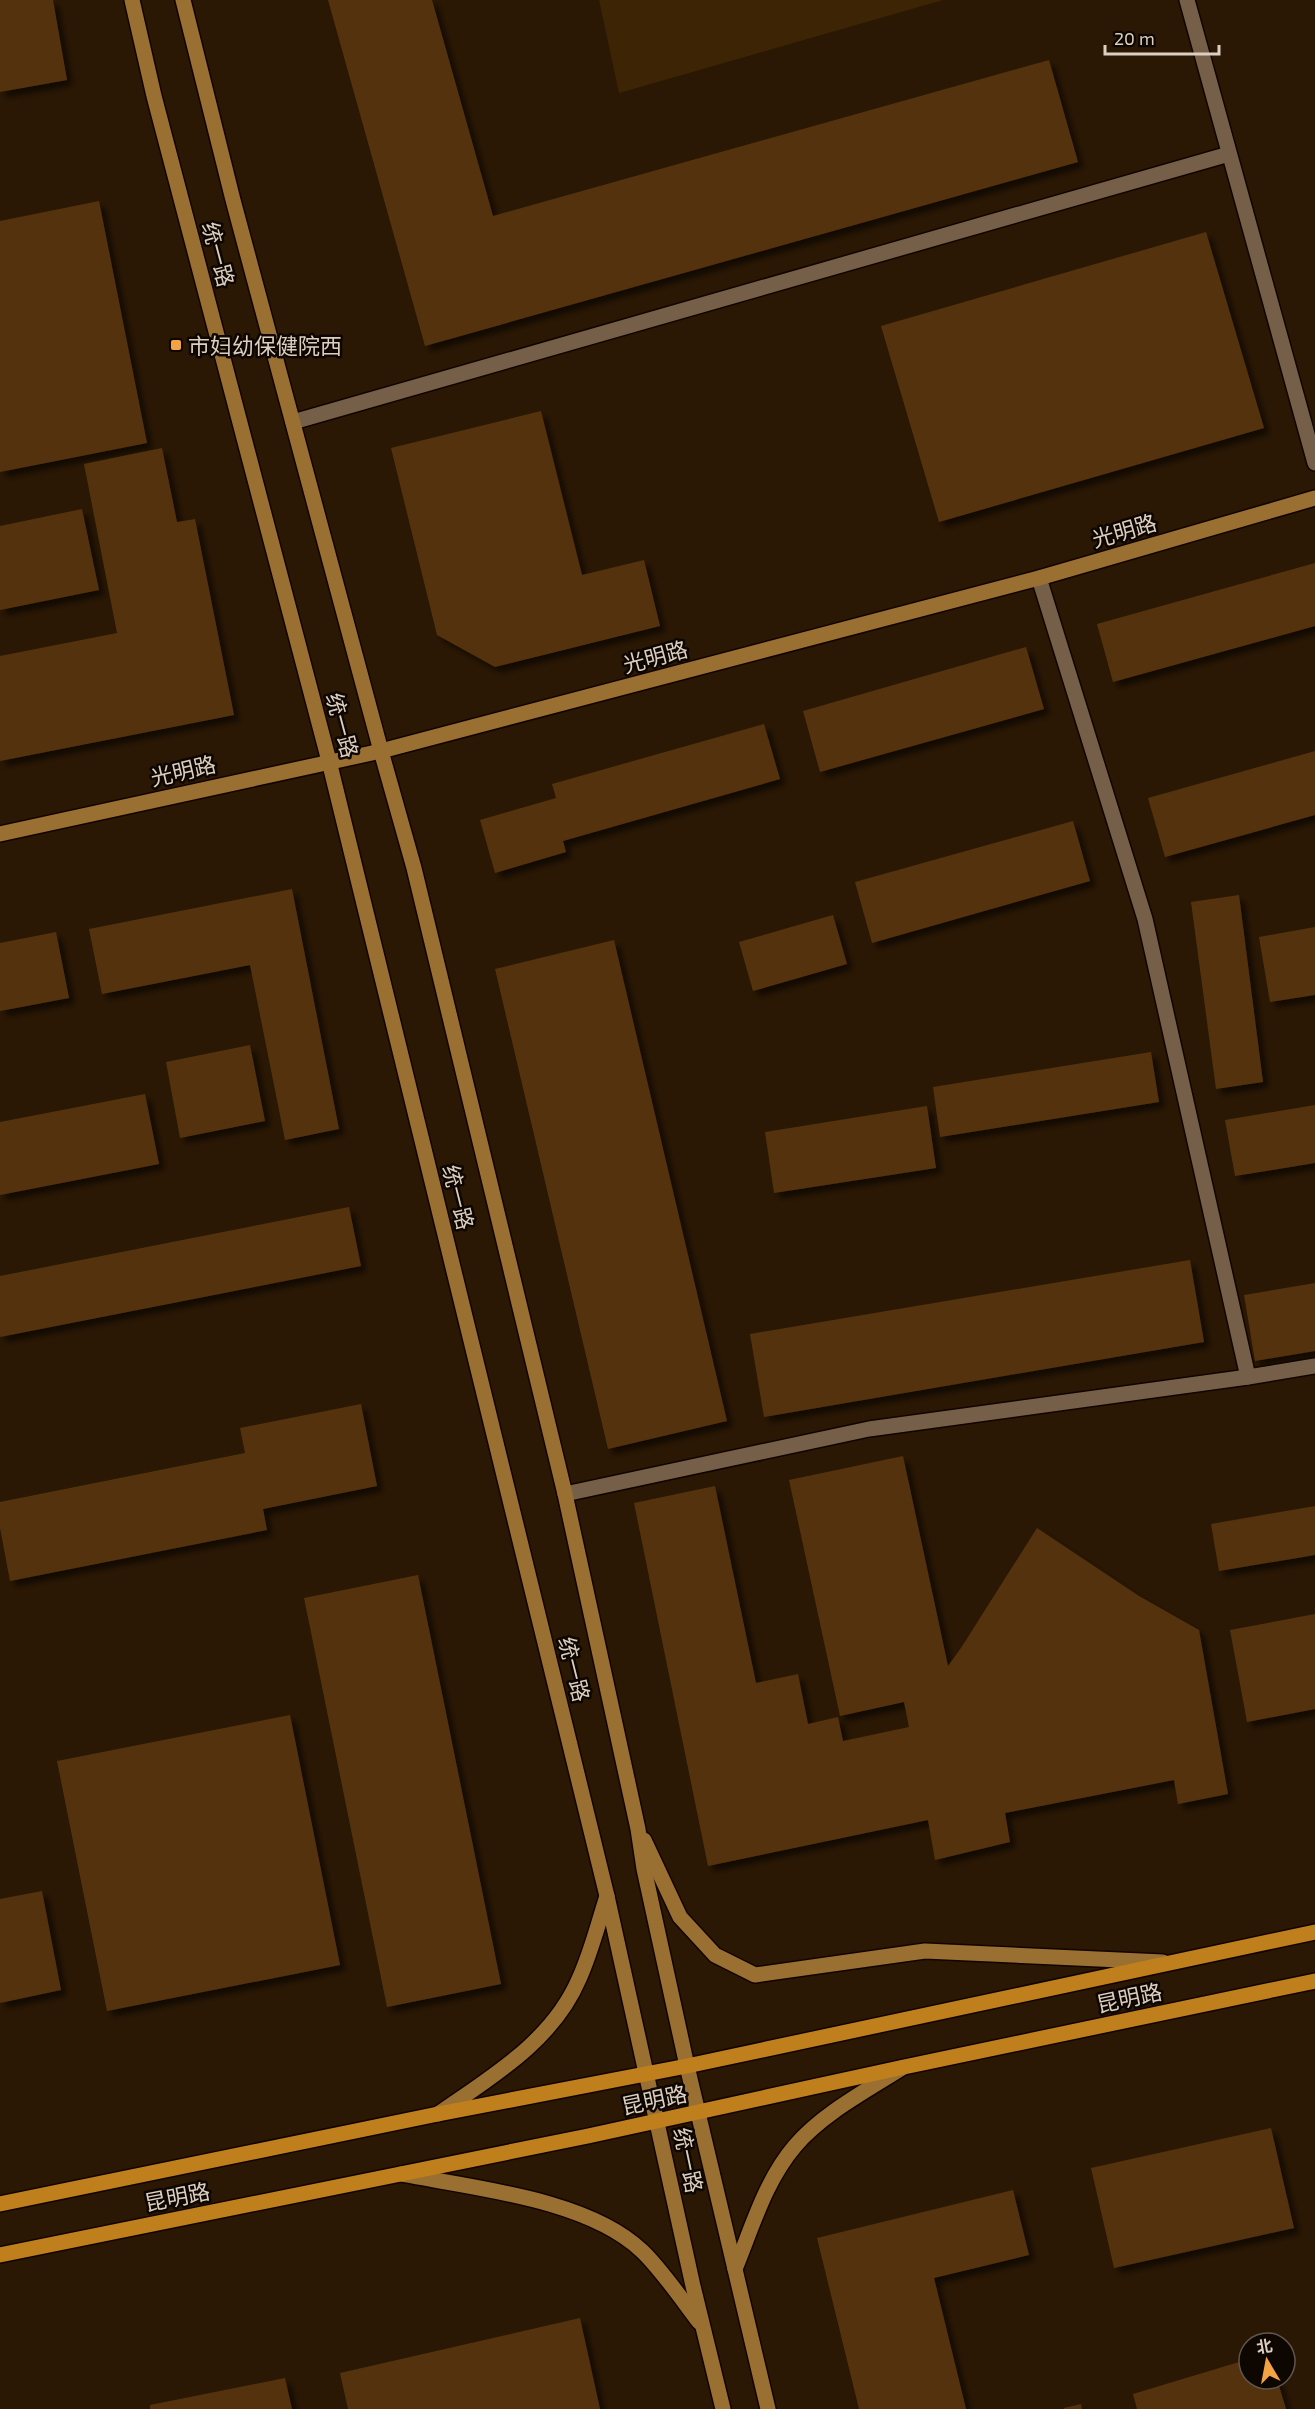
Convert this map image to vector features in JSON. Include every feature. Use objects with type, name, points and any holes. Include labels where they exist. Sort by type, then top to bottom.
[{"type":"main road","name":"统一路","points":[[132,0],[154,96],[329,761],[607,1896],[723,2409]]},
{"type":"main road","name":"统一路","points":[[183,0],[293,422],[414,868],[565,1494],[639,1829],[644,1869],[687,2066],[768,2409]]},
{"type":"main road","name":"光明路","points":[[0,834],[381,751],[1039,578],[1315,498]]},
{"type":"main road","points":[[639,1829],[680,1917],[715,1955],[755,1975],[925,1951],[1169,1962]]},
{"type":"main road","points":[[438,2114],[512,2064],[556,2020],[579,1980],[607,1896]]},
{"type":"main road","name":"昆明路","points":[[0,2204],[438,2114],[687,2066],[1315,1932]]},
{"type":"main road","name":"昆明路","points":[[0,2254],[698,2113],[904,2067],[1315,1981]]},
{"type":"main road","points":[[735,2269],[778,2170],[795,2145],[836,2111],[904,2067]]},
{"type":"main road","points":[[401,2174],[557,2206],[603,2223],[642,2251],[703,2327]]},
{"type":"street","points":[[1187,0],[1315,463]]},
{"type":"street","points":[[293,422],[1229,154]]},
{"type":"street","points":[[1039,578],[1145,919],[1248,1377]]},
{"type":"street","points":[[565,1494],[869,1429],[1315,1366]]},
{"type":"shaded area","points":[[599,0],[943,0],[619,93]]},
{"type":"building","points":[[0,0],[53,0],[67,80],[0,92]]},
{"type":"building","points":[[328,0],[432,0],[493,216],[1049,60],[1078,162],[425,346]]},
{"type":"building","points":[[99,201],[147,443],[0,472],[0,221]]},
{"type":"building","points":[[1206,232],[1264,428],[939,522],[881,326]]},
{"type":"building","points":[[541,411],[582,575],[644,560],[660,626],[495,667],[437,635],[391,448]]},
{"type":"building","points":[[162,448],[177,522],[195,519],[234,715],[0,761],[0,656],[117,633],[84,464]]},
{"type":"building","points":[[82,509],[99,590],[0,610],[0,526]]},
{"type":"building","points":[[1315,563],[1315,626],[1113,682],[1097,624]]},
{"type":"building","points":[[1026,647],[1044,709],[820,772],[803,711]]},
{"type":"building","points":[[764,724],[780,779],[563,841],[566,852],[495,873],[480,820],[556,798],[552,784]]},
{"type":"building","points":[[1315,751],[1315,815],[1165,857],[1148,798]]},
{"type":"building","points":[[1073,821],[1090,881],[872,943],[855,882]]},
{"type":"building","points":[[292,889],[339,1129],[285,1140],[250,965],[102,994],[89,929]]},
{"type":"building","points":[[1239,895],[1263,1082],[1216,1089],[1191,902]]},
{"type":"building","points":[[833,915],[847,964],[753,991],[739,942]]},
{"type":"building","points":[[1315,927],[1315,995],[1270,1002],[1259,937]]},
{"type":"building","points":[[56,932],[69,998],[0,1011],[0,943]]},
{"type":"building","points":[[614,940],[727,1421],[608,1449],[495,969]]},
{"type":"building","points":[[250,1045],[265,1121],[180,1138],[166,1062]]},
{"type":"building","points":[[1151,1052],[1159,1102],[940,1137],[933,1087]]},
{"type":"building","points":[[145,1094],[159,1164],[0,1195],[0,1122]]},
{"type":"building","points":[[1315,1105],[1315,1163],[1235,1176],[1225,1120]]},
{"type":"building","points":[[927,1106],[936,1168],[774,1193],[765,1132]]},
{"type":"building","points":[[349,1207],[361,1266],[0,1337],[0,1276]]},
{"type":"building","points":[[1190,1260],[1204,1342],[764,1417],[750,1334]]},
{"type":"building","points":[[1315,1283],[1315,1351],[1255,1361],[1244,1295]]},
{"type":"building","points":[[361,1404],[377,1486],[263,1509],[267,1530],[10,1581],[0,1528],[0,1502],[245,1453],[240,1428]]},
{"type":"building","points":[[903,1456],[948,1666],[1037,1528],[1139,1596],[1199,1630],[1228,1794],[1178,1804],[1174,1780],[1005,1813],[1010,1842],[935,1860],[928,1820],[708,1866],[634,1503],[715,1486],[756,1683],[798,1674],[808,1724],[838,1717],[843,1741],[909,1727],[904,1702],[840,1716],[789,1480]]},
{"type":"building","points":[[1315,1506],[1315,1555],[1219,1571],[1211,1524]]},
{"type":"building","points":[[418,1575],[501,1984],[387,2007],[304,1598]]},
{"type":"building","points":[[1315,1614],[1315,1709],[1247,1722],[1230,1630]]},
{"type":"building","points":[[290,1715],[340,1965],[107,2011],[57,1761]]},
{"type":"building","points":[[42,1891],[61,1990],[0,2003],[0,1899]]},
{"type":"building","points":[[1271,2128],[1294,2228],[1114,2268],[1091,2168]]},
{"type":"building","points":[[1013,2190],[1029,2255],[934,2278],[966,2409],[859,2409],[817,2238]]},
{"type":"building","points":[[580,2318],[600,2409],[348,2409],[340,2373]]},
{"type":"building","points":[[1237,2363],[1237,2391],[1281,2391],[1286,2409],[1137,2409],[1133,2394]]},
{"type":"building","points":[[285,2378],[292,2409],[150,2409],[150,2405]]},
{"type":"building","points":[[1081,2404],[1082,2409],[1064,2409],[1064,2408]]},
{"type":"place","name":"市妇幼保健院西","points":[[176,345]]}]
